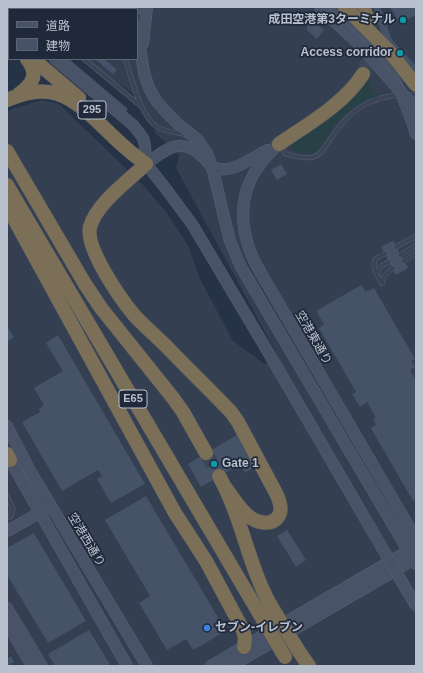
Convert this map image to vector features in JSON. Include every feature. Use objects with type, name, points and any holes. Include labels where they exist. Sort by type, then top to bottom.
[{"type":"highway","points":[[345,7],[390,52],[416,85]]},
{"type":"highway","name":"295","points":[[12,97],[31,84],[33,78],[32,65],[28,60]]},
{"type":"highway","name":"295","points":[[34,60],[101,118],[134,149],[146,164]]},
{"type":"highway","points":[[278,144],[343,98],[356,86],[363,74]]},
{"type":"highway","name":"295","points":[[12,97],[33,92],[46,91],[58,93],[69,98],[146,164]]},
{"type":"highway","name":"E65","points":[[7,151],[85,284],[102,308],[173,398],[183,412],[206,453]]},
{"type":"highway","points":[[146,164],[97,211],[90,228],[91,245],[116,289],[135,315],[231,412],[238,422],[277,495],[280,504],[280,512],[277,518],[271,522],[257,522],[243,511],[222,481],[232,501],[263,591],[309,666]]},
{"type":"highway","name":"E65","points":[[7,185],[288,662]]},
{"type":"highway","points":[[7,206],[175,513],[206,561],[243,630],[245,638],[244,647]]},
{"type":"street","points":[[142,53],[147,7]]},
{"type":"street","points":[[319,7],[357,42],[416,109]]},
{"type":"street","points":[[332,7],[355,28],[377,52],[390,70],[402,95],[416,134]]},
{"type":"street","points":[[138,32],[144,73],[149,88],[157,102],[179,125],[191,134],[207,153],[212,167],[230,241],[241,267],[414,556]]},
{"type":"street","points":[[56,60],[134,126],[139,132],[145,145],[146,164],[164,185],[192,224],[416,606]]},
{"type":"street","points":[[146,164],[169,148],[177,145],[191,148],[203,157],[212,167],[218,169],[231,169],[278,144]]},
{"type":"street","name":"空港東通り","points":[[278,144],[259,165],[247,190],[244,202],[244,219],[245,234],[250,250],[275,299],[416,539]]},
{"type":"street","name":"空港西通り","points":[[7,426],[51,507],[147,666]]},
{"type":"street","points":[[8,457],[127,666]]},
{"type":"street","points":[[7,531],[51,507]]},
{"type":"street","points":[[211,666],[414,556]]},
{"type":"street","points":[[231,666],[414,556]]},
{"type":"street","points":[[7,608],[42,666]]},
{"type":"street","points":[[7,623],[32,666]]},
{"type":"lane","points":[[85,60],[142,107]]},
{"type":"lane","points":[[125,60],[142,107],[147,116],[158,128],[191,134]]},
{"type":"lane","points":[[278,144],[286,154],[300,157],[316,156],[322,151],[337,128],[347,117],[368,102],[393,96],[416,95]]},
{"type":"lane","points":[[396,247],[416,236]]},
{"type":"lane","points":[[400,254],[416,245]]},
{"type":"lane","points":[[404,261],[416,253]]},
{"type":"lane","points":[[385,254],[376,259],[374,264],[382,284],[384,276],[393,268]]},
{"type":"lane","points":[[377,274],[381,266],[389,262]]},
{"type":"lane","points":[[7,518],[11,516],[13,509],[8,497]]},
{"type":"shaded area","points":[[416,7],[416,666],[7,666],[7,112],[12,109],[42,100],[59,104],[143,185],[167,213],[189,247],[199,277],[233,341],[265,364],[278,356],[176,168],[179,155],[156,134],[152,121],[137,96],[83,60],[138,60],[138,8],[8,8]]},
{"type":"green space","points":[[369,78],[373,95],[380,94],[382,96],[375,97],[361,103],[348,112],[333,128],[322,145],[314,153],[296,153],[289,144],[342,107]]},
{"type":"building","name":"Access corridor","points":[[373,7],[380,7],[392,40],[416,66],[416,74],[383,38]]},
{"type":"building","name":"成田空港第3ターミナル","points":[[390,7],[416,7],[416,15],[400,24]]},
{"type":"building","points":[[304,13],[324,30],[317,39],[306,29],[308,27],[299,19]]},
{"type":"building","points":[[61,60],[70,60],[128,109],[125,113]]},
{"type":"building","points":[[96,60],[105,60],[117,70],[113,74]]},
{"type":"building","points":[[281,164],[287,174],[277,180],[271,170]]},
{"type":"building","points":[[393,241],[408,268],[396,275],[381,247]]},
{"type":"building","points":[[361,285],[366,292],[374,288],[415,359],[411,361],[415,367],[410,370],[416,381],[416,499],[413,501],[371,428],[376,425],[373,419],[376,418],[367,402],[360,407],[352,394],[356,392],[319,328],[324,324],[316,311]]},
{"type":"building","points":[[7,326],[14,337],[7,342]]},
{"type":"building","points":[[58,335],[145,484],[111,503],[97,479],[102,476],[98,470],[62,491],[22,422],[40,412],[39,409],[44,405],[34,388],[63,371],[46,343]]},
{"type":"building","name":"Gate 1","points":[[240,433],[258,465],[245,473],[240,464],[201,487],[188,464]]},
{"type":"building","points":[[146,496],[226,631],[193,650],[186,639],[167,650],[139,603],[150,596],[105,520]]},
{"type":"building","points":[[287,530],[306,560],[296,567],[277,536]]},
{"type":"building","points":[[34,533],[86,621],[48,643],[7,575],[7,548]]},
{"type":"building","points":[[89,630],[111,666],[55,666],[48,654]]},
{"type":"building","points":[[11,656],[14,662],[7,666],[7,659]]},
{"type":"tunnel","points":[[363,74],[367,62],[370,43]]},
{"type":"tunnel","points":[[206,453],[219,476]]},
{"type":"place","name":"成田空港第3ターミナル","points":[[403,20]]},
{"type":"place","name":"Access corridor","points":[[400,53]]},
{"type":"place","name":"Gate 1","points":[[214,464]]},
{"type":"place","name":"セブン-イレブン","points":[[207,628]]}]
